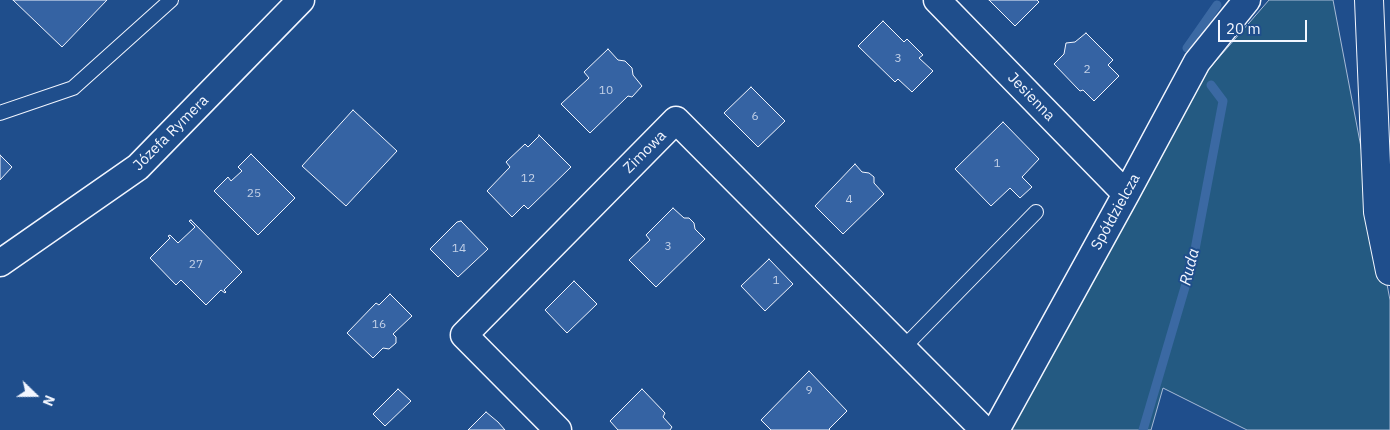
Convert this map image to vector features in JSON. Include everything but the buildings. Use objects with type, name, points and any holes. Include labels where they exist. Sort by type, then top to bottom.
[{"type":"street","name":"Józefa Rymera","points":[[2,257],[138,168],[301,0]]},
{"type":"street","name":"Jesienna","points":[[936,0],[1126,194]]},
{"type":"street","name":"Spółdzielcza","points":[[996,430],[1197,62],[1247,0]]},
{"type":"street","points":[[1369,0],[1378,212],[1390,271]]},
{"type":"street","name":"Zimowa","points":[[558,430],[464,335],[676,120],[984,430]]},
{"type":"lane","points":[[0,113],[73,88],[171,0]]},
{"type":"lane","points":[[903,348],[1036,212]]},
{"type":"shaded area","points":[[1269,0],[1333,0],[1390,300],[1390,430],[1247,430],[1163,388],[1151,430],[1011,430],[1208,70]]},
{"type":"waterway","points":[[1187,48],[1217,5]]},
{"type":"waterway","name":"Ruda","points":[[1143,430],[1193,260],[1223,101],[1211,85]]}]
